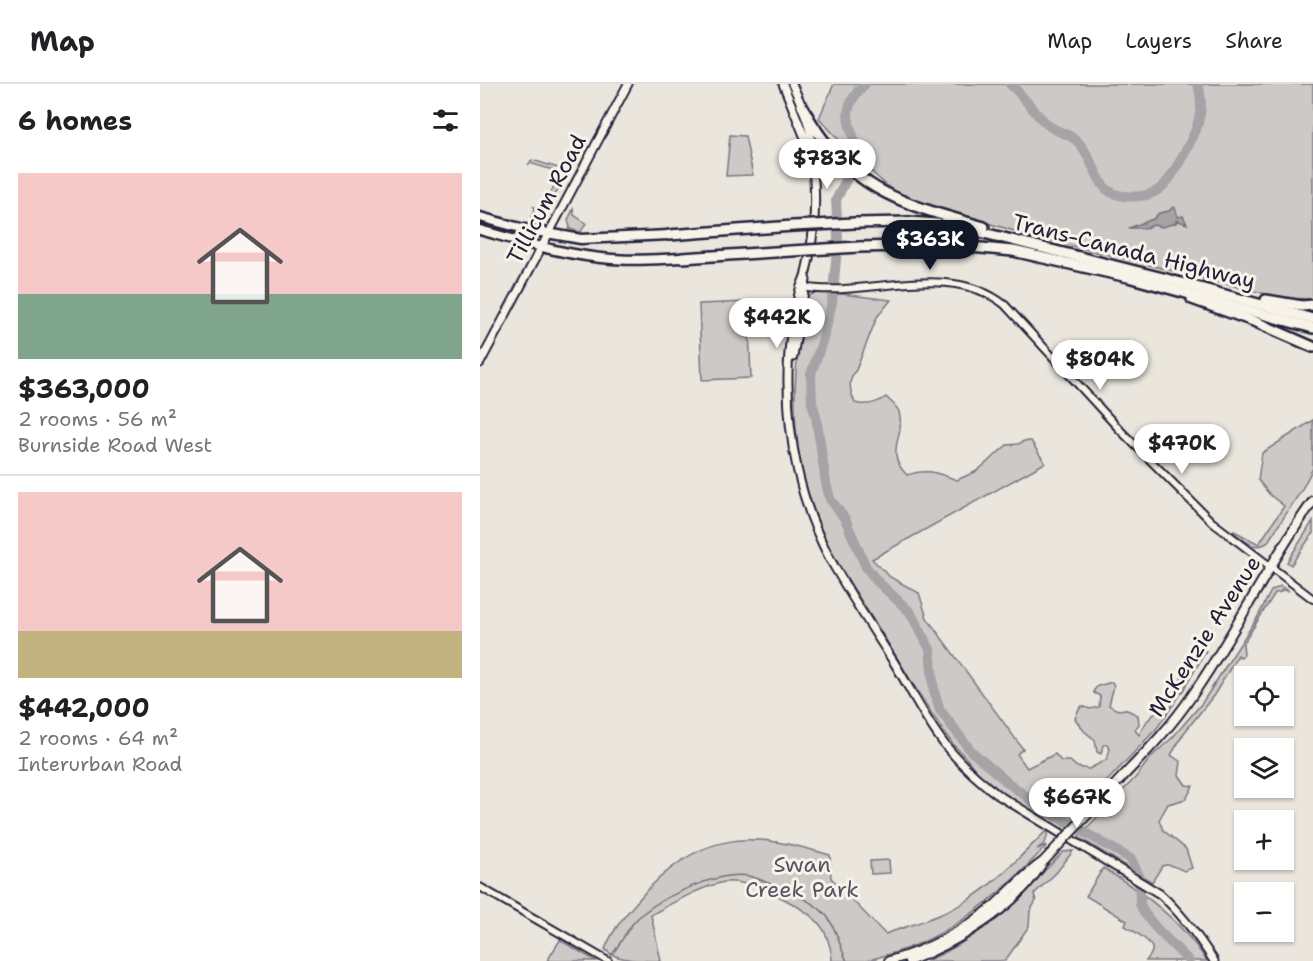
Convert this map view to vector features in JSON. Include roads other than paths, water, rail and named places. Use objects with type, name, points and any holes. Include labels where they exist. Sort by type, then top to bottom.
[{"type":"highway","points":[[802,106],[816,132],[840,162]]},
{"type":"highway","points":[[813,162],[834,159],[878,190],[899,201],[1039,242],[1069,254]]},
{"type":"highway","name":"Trans-Canada Highway","points":[[480,217],[581,240],[855,223],[936,224],[976,231],[1069,254],[1313,319]]},
{"type":"highway","name":"Trans-Canada Highway","points":[[480,230],[572,254],[610,259],[682,258],[918,245],[994,248],[1049,258],[1166,286],[1313,328]]},
{"type":"highway","points":[[1166,286],[1179,295],[1239,316],[1313,347]]},
{"type":"highway","points":[[1225,294],[1302,306],[1313,305]]},
{"type":"main road","name":"Tillicum Road","points":[[480,363],[628,84]]},
{"type":"main road","points":[[783,84],[810,146],[813,162],[814,218],[795,343],[789,402]]},
{"type":"main road","points":[[792,84],[802,106],[812,141],[810,146]]},
{"type":"main road","points":[[803,287],[798,298],[789,354],[792,440],[798,474],[817,532],[830,560],[852,597],[945,745],[973,776],[998,795],[1148,886],[1176,909],[1214,961]]},
{"type":"main road","name":"McKenzie Avenue","points":[[909,961],[949,943],[986,920],[1020,890],[1043,862],[1160,737],[1192,696],[1313,501]]},
{"type":"main road","name":"McKenzie Avenue","points":[[889,961],[933,945],[971,924],[1043,862]]},
{"type":"street","points":[[803,287],[823,289],[930,283],[976,288],[993,295],[1198,509],[1227,534],[1313,599]]},
{"type":"street","points":[[480,887],[608,961]]},
{"type":"waterway","points":[[854,164],[857,154],[848,118],[849,108],[854,97],[865,84]]},
{"type":"waterway","points":[[1010,84],[1047,124],[1078,142],[1086,152],[1103,185],[1121,196],[1152,193],[1165,184],[1173,173],[1198,124],[1201,105],[1198,84]]},
{"type":"waterway","points":[[849,174],[836,200],[838,239],[832,302],[824,336],[811,374],[812,403],[830,499],[845,519],[866,567],[876,580],[910,612],[930,649],[934,691],[940,710],[971,751],[1039,806],[1131,859],[1139,876],[1140,904],[1145,914],[1189,961]]},
{"type":"waterway","points":[[611,956],[635,921],[657,904],[704,882],[720,878],[748,876],[816,906],[830,920],[847,961]]},
{"type":"park label","name":"Swan Creek Park","points":[[802,876]]}]
